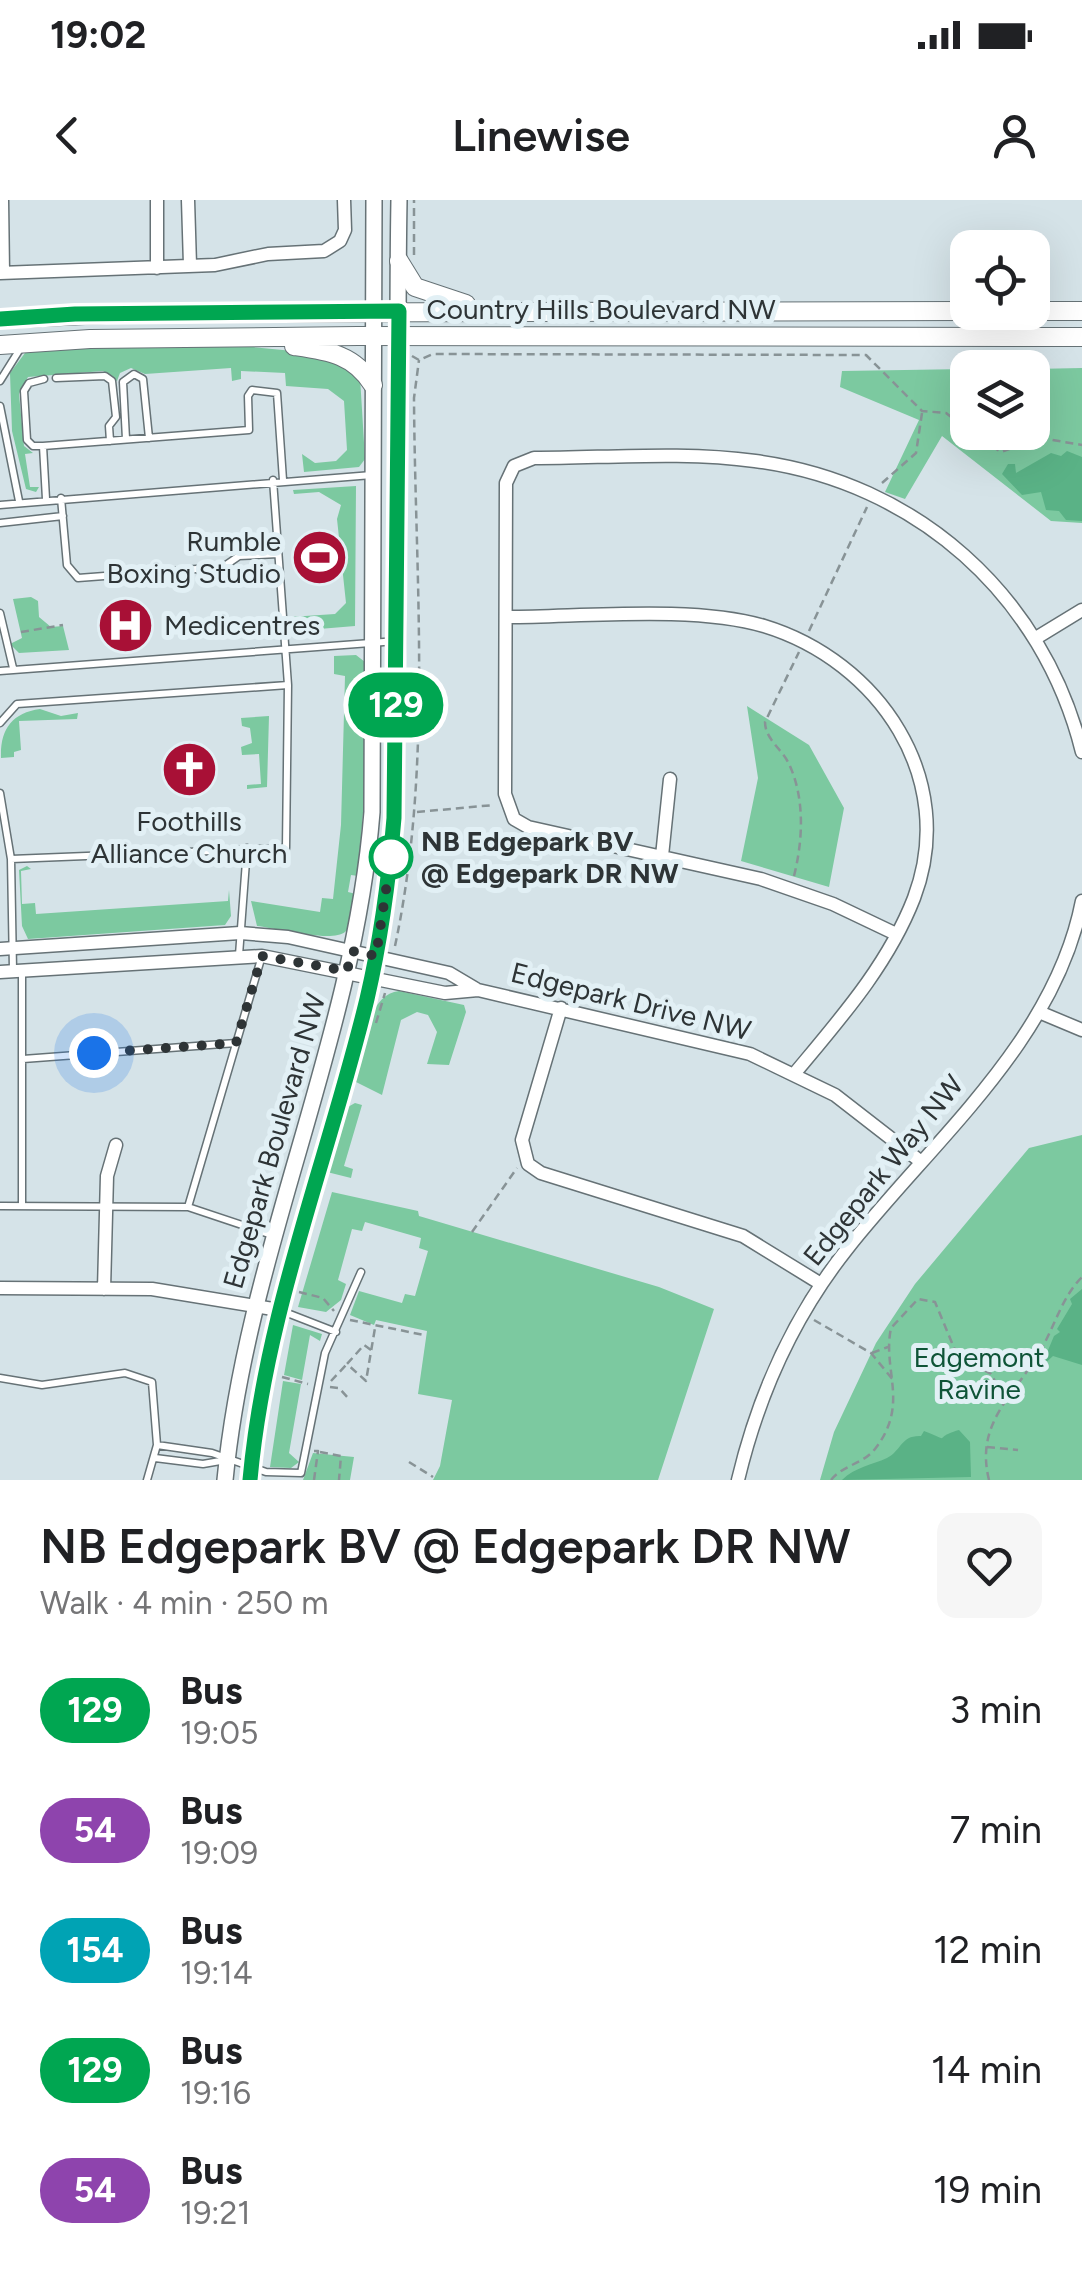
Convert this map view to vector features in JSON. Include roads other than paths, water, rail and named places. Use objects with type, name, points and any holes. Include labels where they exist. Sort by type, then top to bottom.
[{"type":"main road","points":[[406,264],[415,286],[491,311]]},
{"type":"main road","name":"Country Hills Boulevard NW","points":[[0,319],[75,314],[373,311],[950,311]]},
{"type":"main road","points":[[1050,311],[1082,311]]},
{"type":"main road","name":"Country Hills Boulevard NW","points":[[0,345],[373,336],[1082,337]]},
{"type":"main road","points":[[239,338],[347,357],[357,362],[373,385]]},
{"type":"street","points":[[2,200],[2,272],[157,268],[333,248],[344,230],[344,200]]},
{"type":"street","points":[[157,200],[157,268]]},
{"type":"street","points":[[188,200],[190,265]]},
{"type":"street","name":"Edgepark Boulevard NW","points":[[225,1480],[254,1306],[347,971],[366,886],[372,812],[374,200]]},
{"type":"street","name":"Edgepark Boulevard NW","points":[[251,1474],[279,1310],[372,976],[394,818],[398,336],[406,264],[399,200]]},
{"type":"street","points":[[896,934],[790,888],[528,827],[514,819],[506,803],[506,483],[514,466],[526,459],[730,458],[795,467],[873,494],[916,517],[994,582],[1036,638],[1060,682],[1082,752]]},
{"type":"street","points":[[1036,638],[1082,610]]},
{"type":"street","points":[[506,617],[719,618],[765,626],[842,664],[895,720],[917,768],[924,799],[924,861],[912,903],[856,1000],[795,1073]]},
{"type":"street","points":[[662,856],[670,779]]},
{"type":"street","name":"Edgepark Way NW","points":[[738,1480],[773,1372],[803,1314],[821,1284],[1011,1054],[1039,1012],[1066,956],[1082,901]]},
{"type":"street","name":"Edgepark Drive NW","points":[[6,948],[240,932],[449,973],[478,990]]},
{"type":"street","name":"Edgepark Drive NW","points":[[12,971],[239,955],[347,971],[445,993],[478,990],[715,1043],[795,1073],[856,1110],[920,1162]]},
{"type":"street","points":[[560,1008],[522,1140],[525,1160],[541,1173],[743,1236],[821,1284]]},
{"type":"street","points":[[1039,1012],[1082,1030]]},
{"type":"street","points":[[316,1084],[340,1091]]},
{"type":"street","points":[[104,1288],[105,1206],[116,1145]]},
{"type":"street","points":[[0,1288],[152,1289],[279,1310]]},
{"type":"lane","points":[[0,381],[16,353],[29,342]]},
{"type":"lane","points":[[126,440],[122,386],[131,375],[143,379],[149,438]]},
{"type":"lane","points":[[56,378],[105,376],[112,381],[116,417],[110,426],[110,441]]},
{"type":"lane","points":[[44,378],[29,383],[24,391],[27,440],[34,446],[249,430],[250,392],[275,390],[283,480]]},
{"type":"lane","points":[[0,406],[20,501]]},
{"type":"lane","points":[[43,446],[46,499]]},
{"type":"lane","points":[[0,494],[1,505],[272,480],[373,475]]},
{"type":"lane","points":[[11,859],[286,848],[288,685],[272,480]]},
{"type":"lane","points":[[61,498],[67,565],[72,575],[84,580],[223,567],[239,556],[278,554]]},
{"type":"lane","points":[[0,523],[63,516]]},
{"type":"lane","points":[[0,612],[13,668]]},
{"type":"lane","points":[[0,670],[398,641]]},
{"type":"lane","points":[[0,723],[17,704],[288,685]]},
{"type":"lane","points":[[0,792],[11,859],[6,948],[23,1058],[22,1206]]},
{"type":"lane","points":[[239,955],[246,848]]},
{"type":"lane","points":[[188,1207],[262,956]]},
{"type":"lane","points":[[23,1058],[236,1043]]},
{"type":"lane","points":[[0,1206],[188,1207],[272,1235]]},
{"type":"lane","points":[[156,1445],[212,1452],[251,1474],[294,1476],[306,1468],[326,1353],[361,1272]]},
{"type":"lane","points":[[279,1310],[336,1332]]},
{"type":"lane","points":[[0,1378],[42,1385],[86,1375],[139,1375],[152,1382],[156,1392],[156,1445],[147,1480]]},
{"type":"lane","points":[[154,1458],[202,1464],[227,1460]]},
{"type":"place","name":"Rumble Boxing Studio","points":[[320,557]]},
{"type":"place","name":"Medicentres","points":[[125,625]]},
{"type":"place","name":"Foothills Alliance Church","points":[[189,770]]},
{"type":"place","name":"NB Edgepark BV @ Edgepark DR NW","points":[[391,857]]},
{"type":"park label","name":"Edgemont Ravine","points":[[979,1373]]}]
